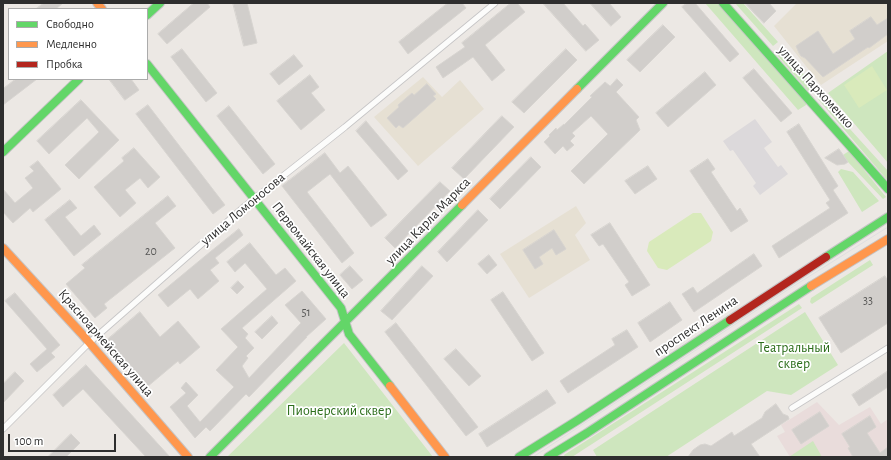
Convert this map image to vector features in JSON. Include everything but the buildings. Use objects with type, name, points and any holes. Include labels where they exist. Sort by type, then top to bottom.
[{"type":"street","points":[[148,14],[160,3]]},
{"type":"street","name":"улица Ломоносова","points":[[3,429],[89,343],[253,199],[495,3]]},
{"type":"street","name":"улица Карла Маркса","points":[[210,457],[399,269],[527,137],[664,3]]},
{"type":"street","name":"улица Пархоменко","points":[[723,3],[888,189]]},
{"type":"street","name":"Первомайская улица","points":[[148,65],[340,308],[346,321],[349,334],[445,457]]},
{"type":"street","points":[[3,152],[78,80]]},
{"type":"street","name":"проспект Ленина","points":[[519,457],[578,420],[785,283],[888,218]]},
{"type":"street","name":"проспект Ленина","points":[[548,457],[593,429],[794,296],[888,239]]},
{"type":"street","name":"Красноармейская улица","points":[[3,248],[82,333],[188,457]]},
{"type":"street","points":[[792,408],[888,348]]},
{"type":"shaded area","points":[[797,3],[888,3],[888,41],[821,85],[774,26]]},
{"type":"shaded area","points":[[423,77],[442,97],[460,80],[484,109],[418,166],[374,117]]},
{"type":"shaded area","points":[[755,119],[772,142],[764,148],[778,167],[781,165],[788,174],[760,195],[753,186],[756,183],[733,150],[730,151],[723,141]]},
{"type":"shaded area","points":[[576,206],[586,223],[575,235],[590,260],[529,298],[500,254]]},
{"type":"shaded area","points":[[817,402],[839,425],[870,407],[881,424],[888,419],[888,457],[790,457],[777,436],[785,432],[781,425]]},
{"type":"green space","points":[[705,3],[720,3],[806,101],[806,105],[798,110]]},
{"type":"green space","points":[[735,3],[743,3],[778,42],[773,46]]},
{"type":"green space","points":[[782,50],[815,87],[808,91],[777,55]]},
{"type":"green space","points":[[888,51],[888,163],[828,93]]},
{"type":"green space","points":[[872,66],[887,90],[859,108],[844,85]]},
{"type":"green space","points":[[821,97],[888,171],[888,181],[818,99]]},
{"type":"green space","points":[[849,151],[886,197],[883,199],[848,162],[843,155]]},
{"type":"green space","points":[[841,169],[853,172],[879,201],[862,212],[838,172]]},
{"type":"green space","points":[[693,213],[701,213],[713,232],[711,241],[667,270],[658,268],[647,251],[649,242]]},
{"type":"green space","points":[[870,260],[873,265],[812,304],[810,302],[811,298]]},
{"type":"green space","points":[[799,304],[802,308],[572,457],[565,457],[564,455]]},
{"type":"green space","name":"Театральный сквер","points":[[805,312],[838,365],[791,395],[767,391],[666,457],[597,457],[593,450]]},
{"type":"green space","name":"Пионерский сквер","points":[[344,343],[433,457],[227,457]]},
{"type":"green space","points":[[813,441],[822,457],[789,457]]},
{"type":"tram line","points":[[533,457],[789,289],[888,227]]},
{"type":"traffic: fast","points":[[148,14],[160,3]]},
{"type":"traffic: fast","points":[[577,89],[663,3]]},
{"type":"traffic: fast","points":[[723,3],[888,189]]},
{"type":"traffic: fast","points":[[148,65],[341,308],[349,334],[390,386]]},
{"type":"traffic: fast","points":[[3,152],[78,80]]},
{"type":"traffic: fast","points":[[210,457],[462,205]]},
{"type":"traffic: fast","points":[[826,257],[888,217]]},
{"type":"traffic: fast","points":[[548,457],[811,286]]},
{"type":"traffic: fast","points":[[519,457],[730,320]]},
{"type":"traffic: slow","points":[[97,3],[101,8]]},
{"type":"traffic: slow","points":[[462,205],[577,89]]},
{"type":"traffic: slow","points":[[811,286],[888,239]]},
{"type":"traffic: slow","points":[[3,248],[81,333],[188,457]]},
{"type":"traffic: slow","points":[[390,386],[445,457]]},
{"type":"traffic: jam","points":[[730,320],[826,257]]}]
